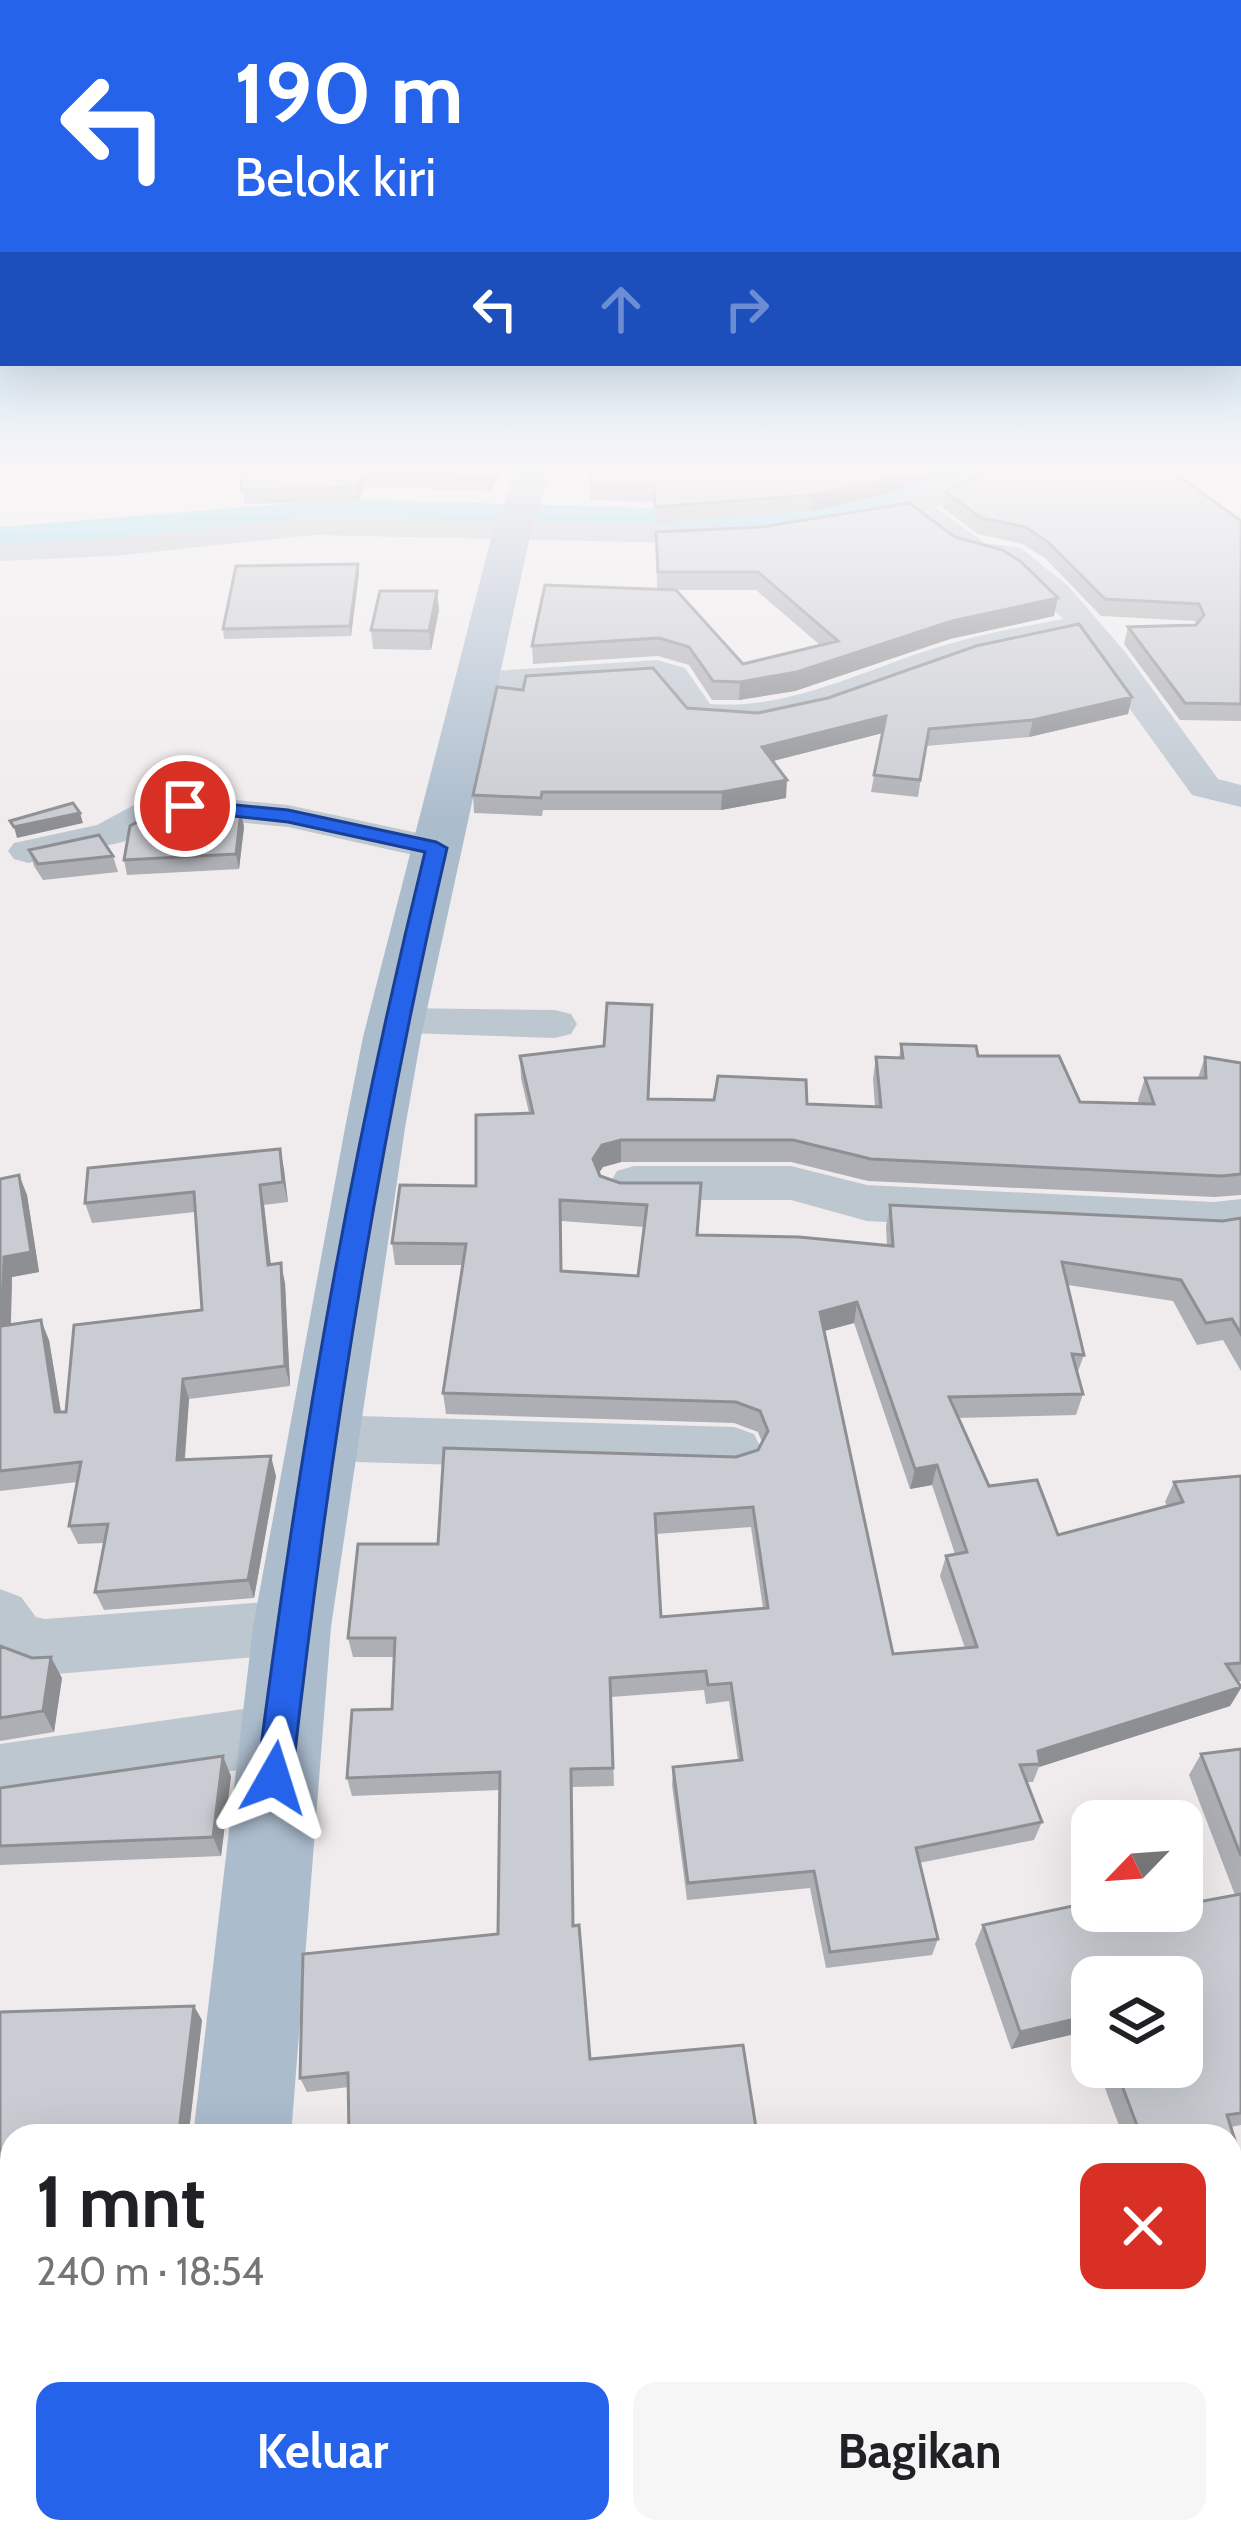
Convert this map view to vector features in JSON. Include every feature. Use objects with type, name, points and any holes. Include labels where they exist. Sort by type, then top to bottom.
[{"type":"main road","points":[[243,2124],[292,1627],[396,1022],[502,587]]},
{"type":"street","points":[[1044,587],[1086,627],[1171,734],[1205,787],[1241,796]]},
{"type":"street","points":[[479,682],[657,670],[673,675],[699,715],[743,715],[879,682],[967,650],[1086,627],[1134,630]]},
{"type":"street","points":[[28,851],[109,834],[147,813],[185,806],[288,816],[436,848]]},
{"type":"street","points":[[396,1022],[555,1024]]},
{"type":"street","points":[[621,1183],[790,1184],[868,1204],[1214,1220],[1241,1217]]},
{"type":"street","points":[[324,1438],[734,1450]]},
{"type":"street","points":[[0,1616],[16,1639],[45,1647],[292,1627]]},
{"type":"street","points":[[0,1774],[278,1734]]},
{"type":"building","points":[[232,587],[355,587],[350,626],[223,629]]},
{"type":"building","points":[[545,587],[676,590],[743,664],[838,641],[775,587],[1046,587],[1058,598],[952,621],[797,672],[740,682],[713,681],[689,647],[659,638],[532,646]]},
{"type":"building","points":[[1093,587],[1241,587],[1241,704],[1185,703],[1128,627],[1196,625],[1204,615],[1199,604],[1105,599]]},
{"type":"building","points":[[380,591],[437,591],[429,631],[371,630]]},
{"type":"building","points":[[1079,624],[1132,697],[1033,720],[929,729],[920,780],[874,775],[886,716],[762,747],[787,780],[722,792],[542,792],[541,798],[473,795],[497,687],[523,690],[526,676],[653,668],[687,708],[758,713],[828,698],[976,646]]},
{"type":"building","points":[[73,803],[80,813],[14,827],[10,821]]},
{"type":"building","points":[[241,812],[236,854],[124,860],[130,826],[148,816]]},
{"type":"building","points":[[99,835],[113,856],[38,864],[29,850]]},
{"type":"building","points":[[607,1003],[652,1005],[648,1099],[714,1100],[718,1076],[806,1080],[807,1104],[881,1107],[876,1057],[903,1058],[901,1044],[976,1046],[978,1056],[1059,1056],[1080,1102],[1154,1104],[1145,1078],[1206,1078],[1205,1057],[1241,1063],[1241,1174],[871,1159],[793,1140],[621,1140],[602,1145],[593,1159],[600,1176],[620,1183],[701,1183],[697,1235],[799,1237],[893,1246],[890,1205],[1223,1221],[1241,1218],[1241,1334],[1232,1319],[1206,1323],[1181,1280],[1062,1262],[1084,1355],[1072,1354],[1083,1394],[949,1397],[989,1486],[1037,1480],[1058,1535],[1183,1502],[1174,1482],[1241,1476],[1241,1663],[1226,1664],[1241,1687],[1038,1751],[1040,1764],[1020,1765],[1042,1822],[916,1848],[938,1939],[830,1952],[814,1871],[688,1883],[673,1767],[742,1760],[731,1683],[708,1685],[706,1671],[610,1678],[613,1768],[571,1769],[573,1926],[579,1925],[590,2059],[743,2045],[755,2124],[349,2124],[348,2073],[300,2078],[303,1954],[498,1934],[500,1772],[347,1778],[352,1710],[392,1709],[395,1638],[348,1638],[358,1544],[438,1544],[444,1448],[736,1457],[758,1450],[768,1431],[760,1411],[736,1402],[443,1393],[466,1244],[392,1243],[400,1185],[476,1186],[476,1115],[533,1113],[520,1056],[604,1046]],"holes":[[[560,1200],[647,1205],[638,1276],[561,1271]],[[857,1302],[915,1469],[937,1465],[967,1552],[946,1556],[977,1647],[893,1654],[820,1312]],[[753,1507],[768,1608],[661,1617],[655,1514]]]},
{"type":"building","points":[[280,1149],[283,1182],[260,1185],[268,1265],[281,1263],[285,1366],[183,1379],[177,1460],[271,1456],[248,1580],[95,1592],[108,1524],[69,1526],[81,1462],[0,1471],[0,1179],[19,1175],[31,1252],[4,1257],[2,1326],[41,1320],[55,1412],[66,1412],[74,1325],[202,1310],[194,1192],[85,1203],[88,1168]]},
{"type":"building","points":[[0,1646],[32,1658],[51,1657],[43,1711],[0,1718]]},
{"type":"building","points":[[1241,1749],[1241,1856],[1201,1754]]},
{"type":"building","points":[[223,1756],[213,1837],[0,1846],[0,1788]]},
{"type":"building","points":[[1241,1894],[1241,2113],[1227,2115],[1230,2124],[1136,2124],[1123,2088],[1203,2088],[1203,1956],[1071,1956],[1071,2020],[1020,2032],[983,1925],[1071,1906],[1071,1932],[1203,1932],[1203,1901]]},
{"type":"building","points":[[194,2006],[181,2124],[0,2124],[0,2012]]},
{"type":"route","points":[[185,806],[313,820],[436,848],[375,1128],[292,1627],[274,1778]]}]
